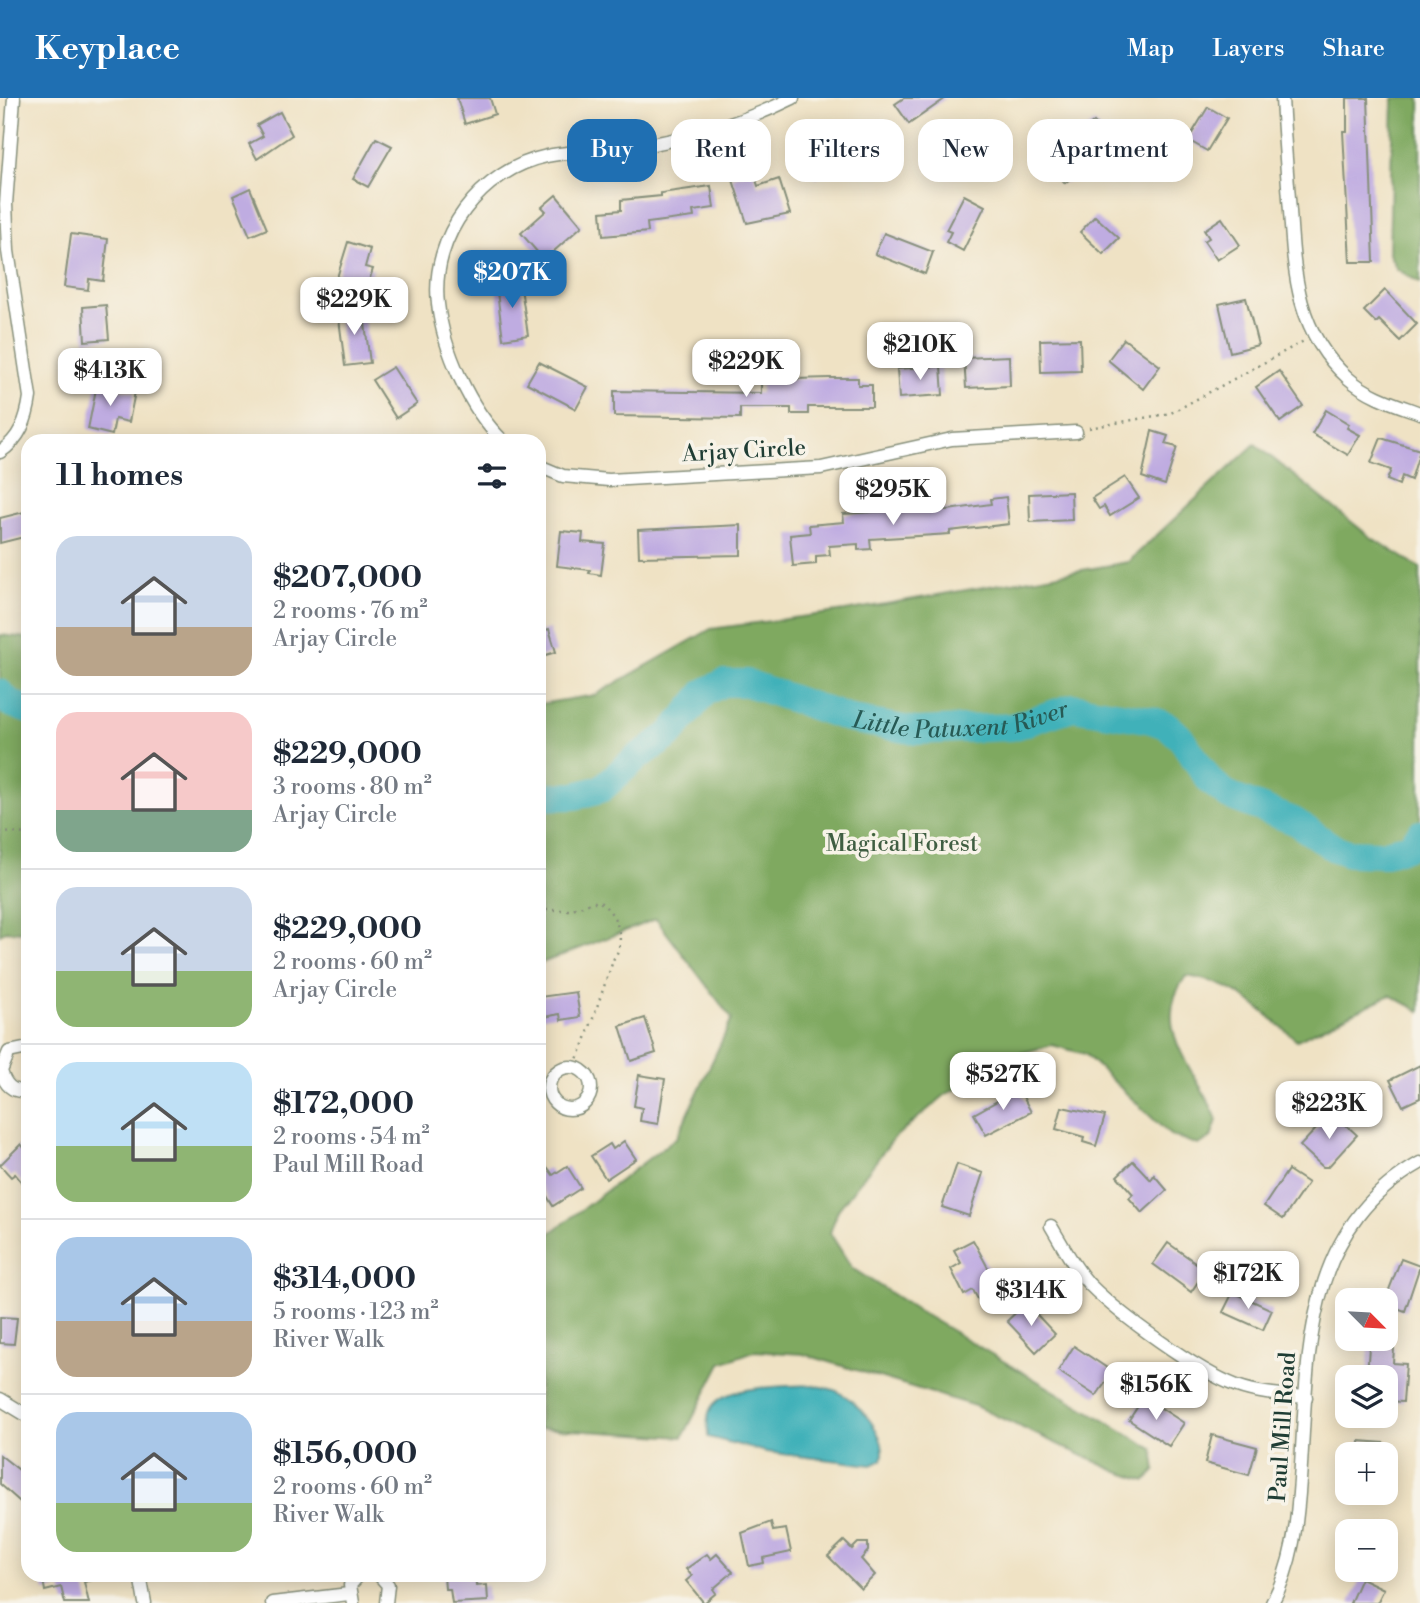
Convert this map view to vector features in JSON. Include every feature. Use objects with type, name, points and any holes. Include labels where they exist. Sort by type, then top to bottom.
[{"type":"street","points":[[0,452],[20,432],[30,397],[8,251],[6,204],[14,98]]},
{"type":"street","points":[[495,434],[450,357],[441,326],[436,290],[442,260],[458,218],[472,200],[502,173],[547,156],[636,148],[678,139],[726,125],[793,98]]},
{"type":"street","points":[[1282,98],[1295,284],[1312,336],[1349,380],[1372,394],[1420,413]]},
{"type":"street","name":"Arjay Circle","points":[[546,469],[563,476],[609,480],[821,468],[952,439],[1076,432]]},
{"type":"street","points":[[21,1049],[9,1052],[1,1071],[4,1082],[11,1089],[21,1090]]},
{"type":"street","points":[[546,1090],[557,1071],[573,1067],[586,1074],[590,1082],[588,1100],[581,1107],[564,1109],[546,1097]]},
{"type":"street","name":"Paul Mill Road","points":[[1272,1603],[1293,1548],[1315,1307],[1335,1250],[1353,1221],[1378,1192],[1420,1163]]},
{"type":"street","points":[[1051,1226],[1088,1283],[1117,1308],[1197,1365],[1238,1387],[1261,1393],[1306,1398]]},
{"type":"street","points":[[0,1399],[21,1412]]},
{"type":"street","points":[[140,1582],[145,1603]]},
{"type":"street","points":[[272,1603],[351,1599],[350,1585],[353,1582]]},
{"type":"street","points":[[385,1582],[388,1585],[386,1603]]},
{"type":"path","points":[[1076,432],[1171,414],[1312,336]]},
{"type":"path","points":[[0,832],[21,834]]},
{"type":"path","points":[[546,910],[569,910],[593,902],[605,905],[612,916],[622,945],[614,958],[573,1067]]},
{"type":"green space","points":[[1393,98],[1420,98],[1420,283],[1397,269],[1389,254]]},
{"type":"green space","name":"Magical Forest","points":[[1255,444],[1369,536],[1420,568],[1420,1011],[1390,995],[1297,1040],[1233,991],[1204,979],[1186,976],[1175,995],[1172,1014],[1174,1031],[1180,1049],[1217,1120],[1211,1138],[1198,1145],[1170,1135],[1085,1054],[1052,1045],[1018,1054],[945,1095],[894,1138],[838,1210],[830,1233],[852,1268],[920,1312],[1153,1449],[1156,1470],[1146,1481],[1118,1472],[975,1406],[803,1354],[754,1351],[721,1363],[683,1437],[546,1428],[546,1237],[677,1137],[732,1019],[656,919],[546,961],[546,703],[595,695],[711,629],[845,611],[1128,562]]},
{"type":"green space","points":[[0,635],[21,637],[21,932],[5,931],[0,934]]},
{"type":"water","points":[[812,1385],[839,1392],[863,1412],[881,1441],[882,1460],[872,1465],[766,1452],[708,1437],[710,1410],[727,1395],[755,1388]]},
{"type":"building","points":[[457,98],[490,98],[495,114],[465,124]]},
{"type":"building","points":[[904,98],[946,98],[909,124],[895,104]]},
{"type":"building","points":[[1347,98],[1368,98],[1374,262],[1350,262],[1343,131],[1347,131]]},
{"type":"building","points":[[1208,107],[1227,118],[1207,151],[1193,143],[1193,132]]},
{"type":"building","points":[[280,112],[292,135],[257,159],[249,144],[263,136],[257,125]]},
{"type":"building","points":[[376,138],[392,146],[368,187],[353,179]]},
{"type":"building","points":[[779,179],[790,214],[747,223],[734,182],[757,182],[758,186]]},
{"type":"building","points":[[711,186],[714,208],[693,211],[694,217],[647,223],[648,232],[603,236],[601,212],[621,210],[621,200],[661,196],[661,193]]},
{"type":"building","points":[[250,188],[267,229],[250,236],[233,196]]},
{"type":"building","points":[[556,195],[582,226],[544,260],[521,233],[546,211],[542,207]]},
{"type":"building","points":[[964,195],[985,206],[963,251],[946,242],[951,232],[946,230]]},
{"type":"building","points":[[1095,216],[1119,238],[1103,254],[1080,232]]},
{"type":"building","points":[[1222,218],[1240,245],[1217,260],[1204,241],[1209,238],[1204,230]]},
{"type":"building","points":[[884,233],[933,252],[925,274],[875,254]]},
{"type":"building","points":[[71,234],[108,239],[103,281],[89,279],[88,290],[64,287]]},
{"type":"building","points":[[348,242],[370,249],[365,267],[373,269],[365,293],[335,284]]},
{"type":"building","points":[[520,281],[528,335],[503,339],[496,284]]},
{"type":"building","points":[[1385,290],[1417,324],[1400,341],[1379,320],[1376,323],[1364,311]]},
{"type":"building","points":[[1246,298],[1258,345],[1230,352],[1219,304]]},
{"type":"building","points":[[106,305],[109,339],[85,341],[83,307]]},
{"type":"building","points":[[363,308],[370,363],[345,366],[338,311]]},
{"type":"building","points":[[1080,339],[1081,371],[1041,372],[1040,340]]},
{"type":"building","points":[[1124,339],[1160,366],[1143,389],[1108,360]]},
{"type":"building","points":[[1009,356],[1010,386],[966,388],[964,358]]},
{"type":"building","points":[[539,362],[588,387],[576,409],[527,383]]},
{"type":"building","points":[[941,366],[943,395],[899,398],[897,369]]},
{"type":"building","points":[[393,367],[417,404],[396,418],[372,380]]},
{"type":"building","points":[[1279,371],[1303,406],[1280,422],[1256,387]]},
{"type":"building","points":[[858,378],[858,385],[872,385],[872,407],[808,407],[808,414],[791,414],[791,408],[740,408],[740,418],[614,416],[614,391],[761,393],[761,380]]},
{"type":"building","points":[[97,384],[135,392],[129,422],[115,419],[112,434],[88,429]]},
{"type":"building","points":[[1326,410],[1349,424],[1347,428],[1360,435],[1348,455],[1312,434]]},
{"type":"building","points":[[1152,431],[1168,436],[1165,444],[1177,447],[1165,485],[1142,477]]},
{"type":"building","points":[[1381,438],[1420,450],[1411,480],[1402,476],[1399,485],[1387,480],[1391,470],[1371,463]]},
{"type":"building","points":[[1125,477],[1139,498],[1110,516],[1104,506],[1099,509],[1092,498]]},
{"type":"building","points":[[1071,492],[1072,520],[1030,522],[1029,494]]},
{"type":"building","points":[[1006,497],[1009,524],[950,531],[950,534],[870,539],[871,549],[858,550],[858,544],[829,546],[830,555],[816,556],[816,564],[793,566],[790,535],[810,533],[809,525],[844,522],[843,514],[903,510],[903,506],[932,503],[933,509],[948,510],[991,504],[990,499]]},
{"type":"building","points":[[21,513],[21,538],[0,543],[0,518]]},
{"type":"building","points":[[741,525],[741,555],[639,557],[638,530]]},
{"type":"building","points":[[561,531],[583,533],[582,542],[605,544],[601,575],[589,573],[590,570],[557,566]]},
{"type":"building","points":[[549,629],[556,652],[546,655],[546,630]]},
{"type":"building","points":[[576,992],[580,1017],[561,1020],[560,1014],[546,1017],[546,996]]},
{"type":"building","points":[[645,1018],[656,1053],[631,1061],[620,1026]]},
{"type":"building","points":[[1420,1065],[1420,1098],[1403,1106],[1390,1080]]},
{"type":"building","points":[[639,1075],[665,1079],[658,1124],[640,1121],[642,1108],[634,1106]]},
{"type":"building","points":[[1019,1089],[1031,1112],[986,1135],[974,1114]]},
{"type":"building","points":[[1062,1107],[1105,1116],[1096,1146],[1083,1142],[1084,1137],[1056,1129]]},
{"type":"building","points":[[1332,1112],[1357,1135],[1328,1167],[1323,1167],[1300,1146]]},
{"type":"building","points":[[624,1141],[636,1159],[606,1179],[591,1156],[610,1144],[613,1149]]},
{"type":"building","points":[[21,1144],[21,1181],[15,1174],[11,1177],[0,1165]]},
{"type":"building","points":[[1133,1161],[1151,1180],[1154,1175],[1167,1190],[1142,1213],[1129,1198],[1133,1194],[1117,1176]]},
{"type":"building","points":[[957,1164],[983,1173],[969,1216],[942,1207]]},
{"type":"building","points":[[567,1166],[581,1188],[553,1206],[546,1194],[546,1169],[548,1168],[553,1175]]},
{"type":"building","points":[[1288,1170],[1308,1183],[1283,1219],[1264,1206]]},
{"type":"building","points":[[973,1240],[1001,1292],[980,1303],[973,1290],[964,1295],[951,1269],[961,1263],[954,1250]]},
{"type":"building","points":[[1168,1243],[1206,1270],[1191,1292],[1153,1264]]},
{"type":"building","points":[[1401,1259],[1420,1266],[1405,1311],[1398,1308],[1398,1288],[1390,1288]]},
{"type":"building","points":[[1233,1292],[1272,1310],[1263,1330],[1223,1312]]},
{"type":"building","points":[[1026,1303],[1055,1334],[1036,1352],[1007,1321]]},
{"type":"building","points":[[0,1317],[17,1318],[14,1344],[0,1343]]},
{"type":"building","points":[[1074,1346],[1113,1372],[1096,1396],[1058,1371]]},
{"type":"building","points":[[1369,1351],[1394,1351],[1393,1363],[1406,1364],[1403,1402],[1398,1402],[1398,1365],[1368,1365]]},
{"type":"building","points":[[1144,1397],[1184,1423],[1169,1446],[1129,1420]]},
{"type":"building","points":[[1212,1435],[1257,1447],[1249,1475],[1205,1463]]},
{"type":"building","points":[[0,1455],[21,1472],[21,1503],[0,1484]]},
{"type":"building","points":[[771,1522],[773,1531],[786,1529],[791,1552],[763,1558],[764,1563],[749,1566],[742,1533]]},
{"type":"building","points":[[844,1541],[852,1549],[858,1543],[868,1543],[868,1551],[861,1559],[875,1575],[861,1589],[828,1556]]},
{"type":"building","points":[[707,1554],[711,1559],[717,1554],[733,1572],[713,1589],[716,1593],[704,1603],[686,1581],[692,1576],[686,1569]]},
{"type":"building","points":[[43,1582],[84,1582],[89,1603],[65,1603],[61,1587],[45,1591]]},
{"type":"building","points":[[444,1582],[476,1582],[476,1586],[487,1585],[488,1601],[452,1603],[450,1589],[445,1589]]},
{"type":"building","points":[[1359,1582],[1369,1582],[1384,1589],[1377,1603],[1350,1603]]},
{"type":"waterway","name":"Little Patuxent River","points":[[546,797],[575,796],[601,789],[636,758],[670,735],[705,692],[723,683],[747,683],[853,720],[916,731],[1012,727],[1073,707],[1151,720],[1168,726],[1181,738],[1210,781],[1229,796],[1294,821],[1334,848],[1349,853],[1382,854],[1410,846],[1420,834]]},
{"type":"waterway","name":"Little Patuxent River","points":[[0,693],[10,703],[21,707]]}]
